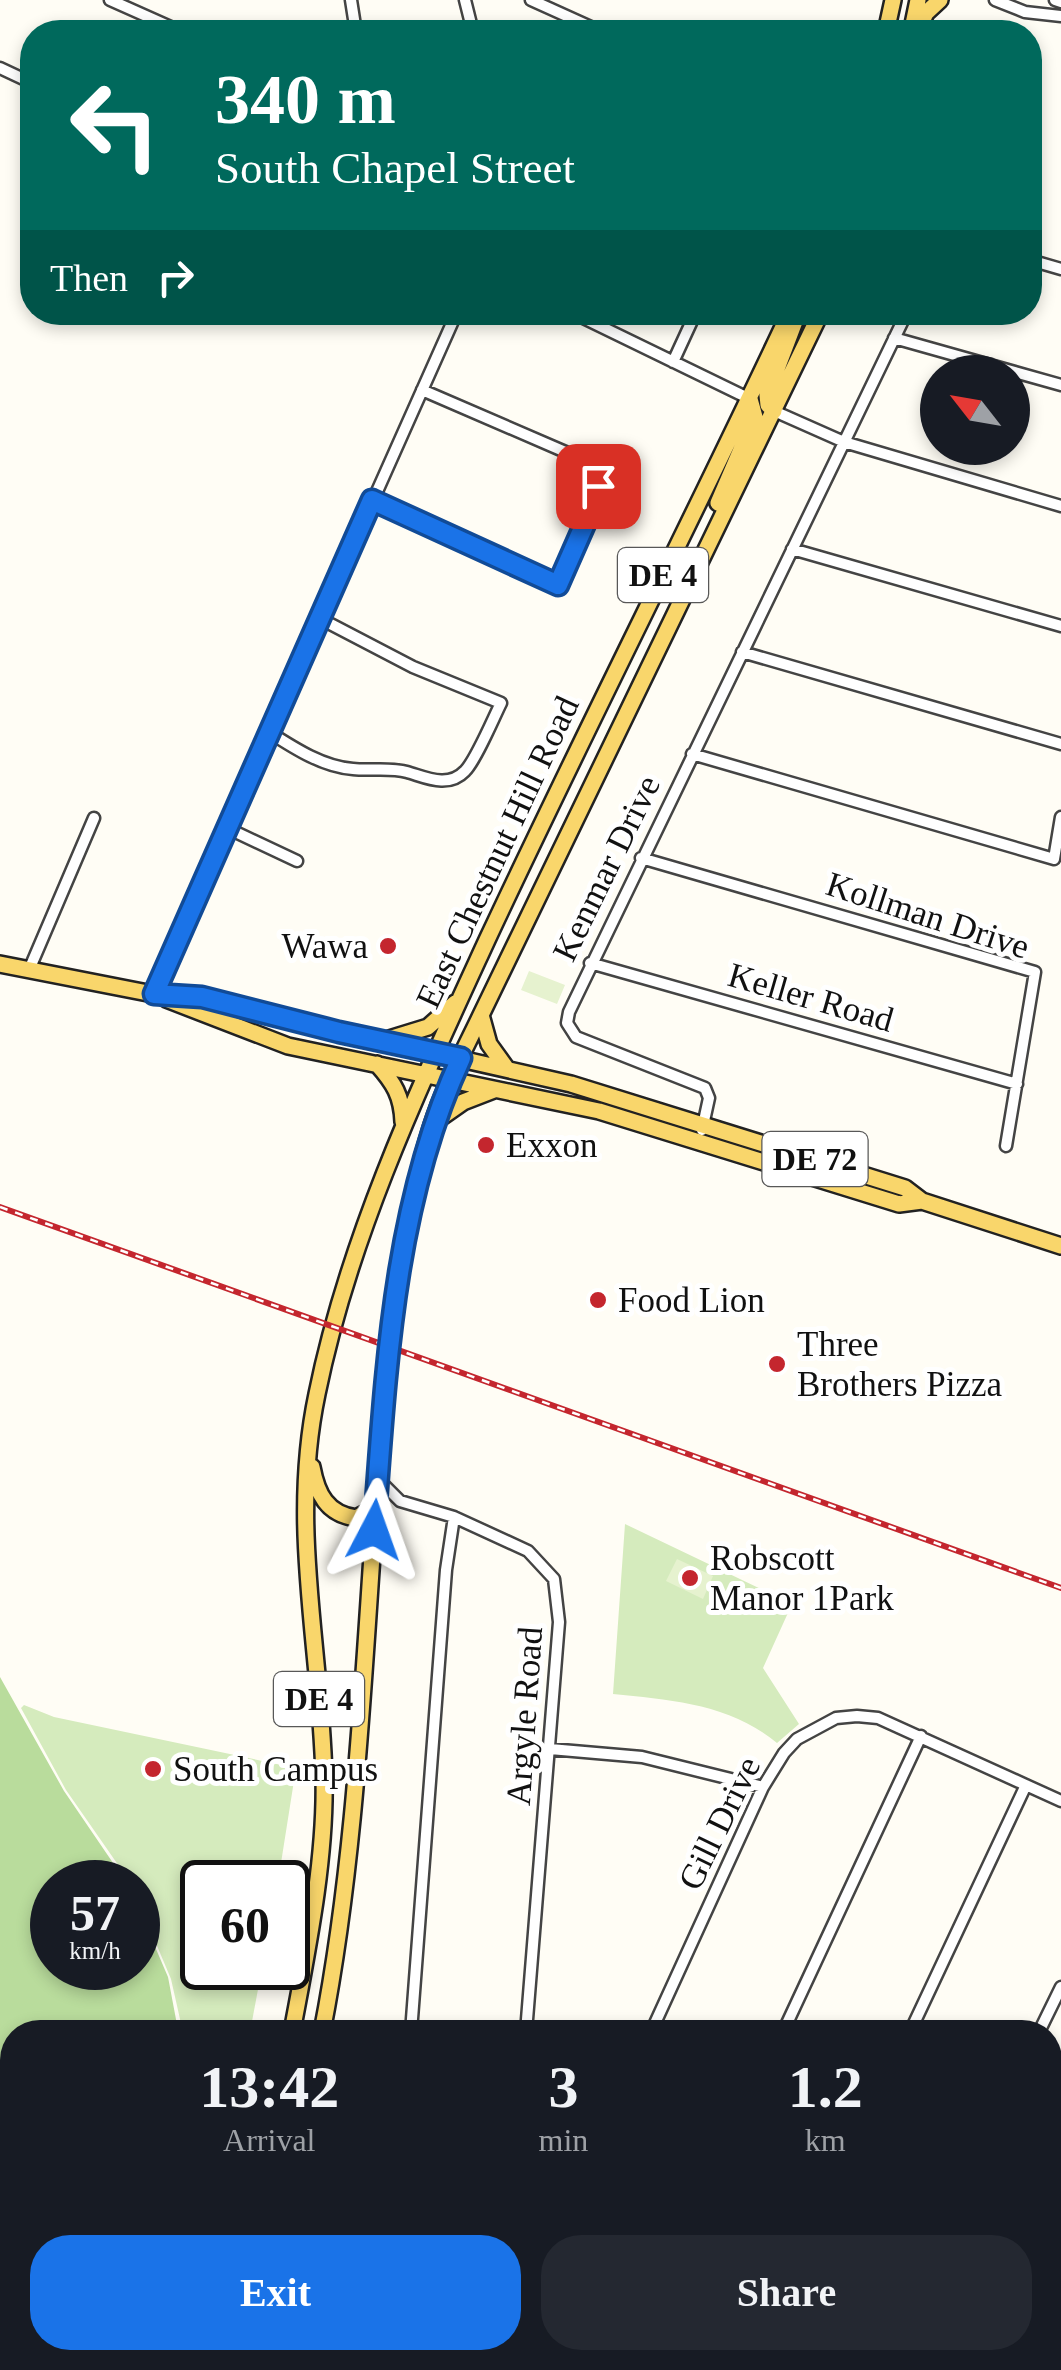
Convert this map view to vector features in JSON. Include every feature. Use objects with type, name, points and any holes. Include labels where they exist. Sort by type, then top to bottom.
[{"type":"main road","points":[[922,20],[940,0]]},
{"type":"main road","name":"East Chestnut Hill Road","points":[[294,2020],[323,1826],[325,1784],[304,1551],[309,1448],[333,1328],[424,1074],[535,838],[787,325]]},
{"type":"main road","points":[[774,410],[768,405],[767,395],[790,325]]},
{"type":"main road","name":"East Chestnut Hill Road","points":[[324,2020],[346,1859],[375,1508],[402,1250],[433,1123],[481,1015],[815,325]]},
{"type":"main road","points":[[706,550],[717,506],[755,417],[750,399]]},
{"type":"main road","name":"DE 72","points":[[0,964],[154,994],[202,997],[507,1069],[704,1124],[905,1188],[922,1201],[1061,1246]]},
{"type":"main road","name":"DE 72","points":[[154,994],[288,1046],[599,1111],[899,1204],[922,1201]]},
{"type":"main road","points":[[383,1040],[428,1027],[462,997]]},
{"type":"main road","points":[[481,1015],[489,1044],[507,1069]]},
{"type":"main road","points":[[376,1064],[400,1095],[403,1126]]},
{"type":"main road","points":[[433,1123],[463,1102],[496,1089]]},
{"type":"main road","points":[[309,1448],[315,1485],[322,1500],[334,1511],[356,1518],[375,1508]]},
{"type":"street","points":[[110,0],[155,20]]},
{"type":"street","points":[[531,0],[572,20]]},
{"type":"street","points":[[995,0],[1026,12],[1061,16]]},
{"type":"street","points":[[154,994],[451,325]]},
{"type":"street","points":[[597,325],[750,399]]},
{"type":"street","points":[[672,362],[690,325]]},
{"type":"street","name":"Kenmar Drive","points":[[700,1141],[709,1098],[704,1088],[586,1042],[570,1031],[566,1023],[590,962],[900,325]]},
{"type":"street","points":[[894,338],[1061,386]]},
{"type":"street","points":[[372,500],[558,585],[598,494],[593,468],[584,460],[422,390]]},
{"type":"street","points":[[774,410],[844,442],[1061,506]]},
{"type":"street","points":[[792,549],[1061,626]]},
{"type":"street","points":[[268,732],[302,753],[343,768],[388,769],[409,772],[423,780],[446,781],[464,772],[501,703],[413,667],[319,618]]},
{"type":"street","points":[[742,652],[1061,744]]},
{"type":"street","points":[[692,754],[1054,858],[1061,817]]},
{"type":"street","points":[[29,970],[94,818]]},
{"type":"street","points":[[227,828],[296,860]]},
{"type":"street","name":"Kollman Drive","points":[[642,858],[1035,972],[1006,1146]]},
{"type":"street","name":"Keller Road","points":[[590,962],[1016,1084]]},
{"type":"street","points":[[375,1508],[400,1501],[378,1478]]},
{"type":"street","name":"Argyle Road","points":[[400,1501],[454,1516],[528,1551],[554,1579],[559,1622],[527,2020]]},
{"type":"street","points":[[413,2020],[446,1570],[454,1516]]},
{"type":"street","name":"Gill Drive","points":[[657,2020],[763,1787],[797,1739],[836,1718],[878,1718],[1061,1801]]},
{"type":"street","points":[[788,2020],[921,1736]]},
{"type":"street","points":[[550,1749],[642,1757],[763,1787]]},
{"type":"street","points":[[916,2020],[1026,1785]]},
{"type":"street","points":[[1045,2020],[1061,1986]]},
{"type":"green space","points":[[529,971],[565,985],[557,1004],[521,990]]},
{"type":"green space","points":[[625,1524],[792,1604],[763,1668],[799,1724],[777,1743],[740,1720],[700,1706],[613,1694]]},
{"type":"green space","name":"Robscott Manor 1Park","points":[[677,1559],[713,1576],[703,1599],[666,1581]]},
{"type":"green space","points":[[0,1677],[64,1791],[111,1860],[30,1860],[30,1990],[160,1990],[160,1958],[168,1977],[176,2020],[0,2020]]},
{"type":"green space","points":[[24,1705],[54,1717],[296,1768],[281,1860],[180,1860],[180,1990],[258,1990],[252,2020],[180,2020],[171,1979],[160,1953],[160,1860],[115,1860],[66,1790],[21,1708]]},
{"type":"railway","points":[[0,1207],[1061,1588]]},
{"type":"place","name":"Wawa","points":[[388,946]]},
{"type":"place","name":"Exxon","points":[[486,1145]]},
{"type":"place","name":"Food Lion","points":[[598,1300]]},
{"type":"place","name":"Three Brothers Pizza","points":[[777,1364]]},
{"type":"place","name":"Robscott Manor 1Park","points":[[690,1578]]},
{"type":"place","name":"South Campus","points":[[153,1769]]},
{"type":"route","points":[[374,1530],[389,1347],[402,1250],[433,1123],[461,1058],[202,997],[154,994],[372,500],[558,585],[598,486]]}]
